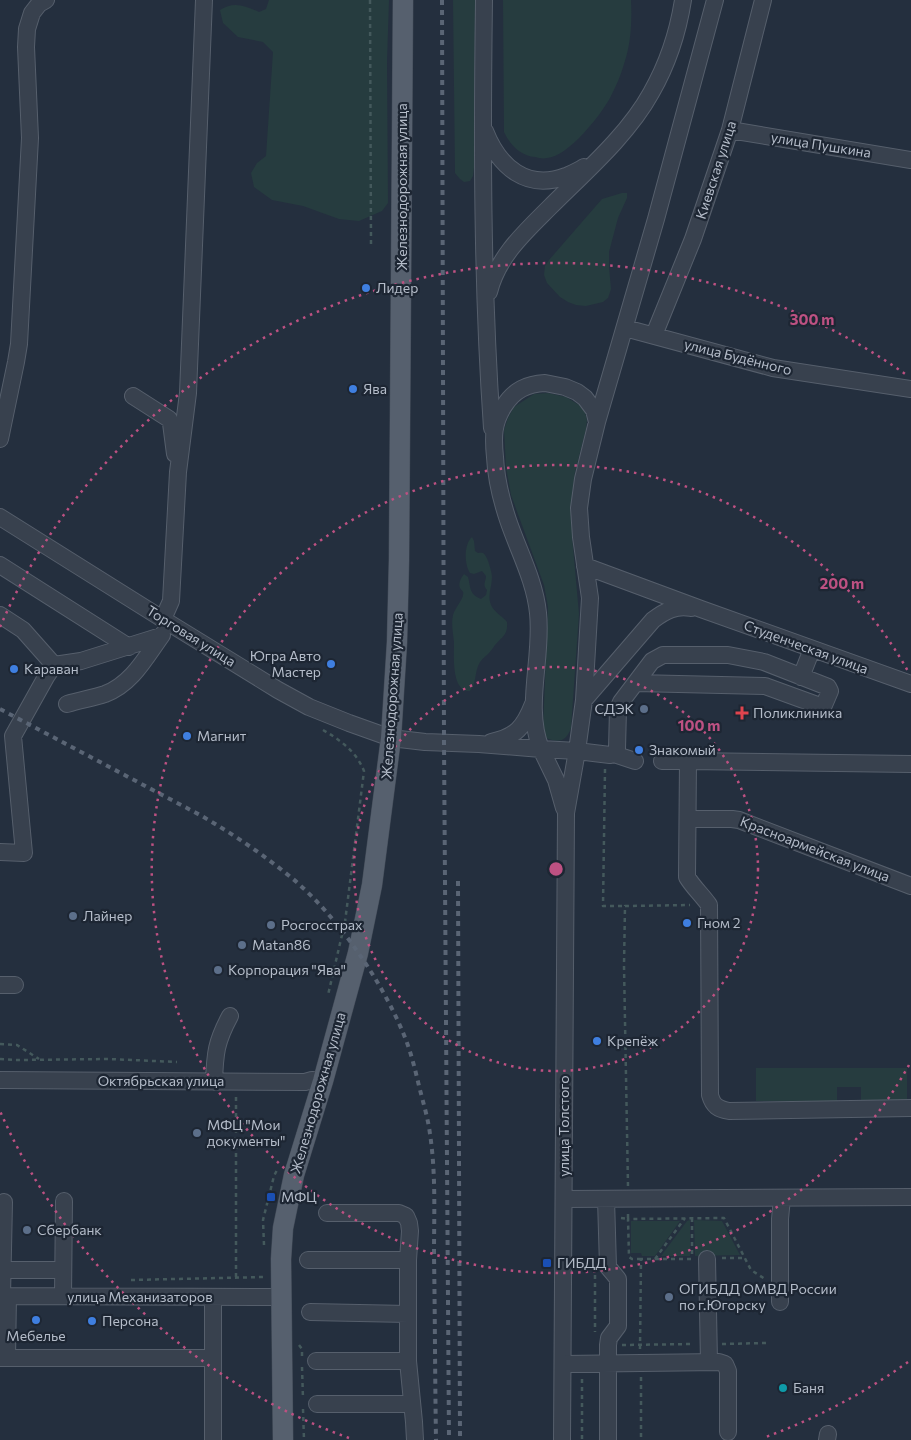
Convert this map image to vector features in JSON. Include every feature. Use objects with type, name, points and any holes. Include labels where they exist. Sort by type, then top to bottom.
[{"type":"main road","name":"Железнодорожная улица","points":[[283,1440],[281,1244],[284,1216],[358,953],[378,840],[391,738],[397,642],[399,560],[403,0]]},
{"type":"street","points":[[0,439],[19,344],[30,138],[27,29],[32,13],[39,4],[46,0]]},
{"type":"street","points":[[67,704],[106,693],[122,686],[135,673],[165,626],[171,601],[178,472],[188,393],[204,0]]},
{"type":"street","points":[[484,0],[483,123],[486,311],[488,372],[495,466],[503,503],[536,599],[539,634],[534,701],[536,733],[541,749],[556,780],[566,813]]},
{"type":"street","points":[[486,311],[491,284],[502,260],[511,248],[608,149],[632,121],[650,94],[670,50],[677,30],[683,0]]},
{"type":"street","points":[[566,813],[584,700],[590,623],[590,598],[580,537],[579,508],[583,478],[597,422],[656,219],[713,0]]},
{"type":"street","name":"Киевская улица","points":[[654,335],[693,239],[730,130],[763,0]]},
{"type":"street","points":[[483,123],[496,154],[505,164],[528,179],[542,182],[578,171],[608,149]]},
{"type":"street","name":"улица Пушкина","points":[[730,130],[911,160]]},
{"type":"street","name":"улица Будённого","points":[[625,328],[773,368],[911,389]]},
{"type":"street","points":[[493,436],[501,410],[508,399],[516,392],[534,384],[557,385],[577,392],[590,404],[597,422]]},
{"type":"street","points":[[134,396],[169,419],[178,472]]},
{"type":"street","name":"Торговая улица","points":[[0,516],[165,626],[294,699],[349,723],[391,738],[425,742],[479,744]]},
{"type":"street","points":[[0,564],[129,646]]},
{"type":"street","name":"Студенческая улица","points":[[585,566],[911,684]]},
{"type":"street","points":[[584,700],[660,614],[674,608],[701,609]]},
{"type":"street","points":[[0,615],[23,630],[54,665]]},
{"type":"street","points":[[0,852],[24,853],[12,736],[54,665],[81,661],[129,646],[165,626]]},
{"type":"street","points":[[801,677],[812,649]]},
{"type":"street","points":[[610,754],[617,749],[618,709],[621,702],[636,682],[652,661],[663,655],[728,655],[764,662],[828,687],[830,691],[824,706],[820,706],[765,686],[636,682]]},
{"type":"street","points":[[479,744],[502,739],[520,728],[527,719],[534,701]]},
{"type":"street","points":[[479,744],[610,754],[635,761]]},
{"type":"street","points":[[662,761],[911,764]]},
{"type":"street","points":[[688,761],[687,877],[709,905],[710,1095],[713,1103],[719,1110],[728,1111],[911,1108]]},
{"type":"street","name":"улица Толстого","points":[[562,1440],[566,813]]},
{"type":"street","name":"Красноармейская улица","points":[[688,819],[739,820],[911,886]]},
{"type":"street","points":[[214,1082],[216,1048],[220,1035],[230,1016]]},
{"type":"street","name":"Октябрьская улица","points":[[0,1080],[322,1081]]},
{"type":"street","points":[[564,1199],[911,1197]]},
{"type":"street","points":[[780,1302],[780,1219],[782,1198]]},
{"type":"street","points":[[606,1199],[608,1267],[618,1278],[618,1326],[609,1338],[602,1340],[608,1364],[608,1440]]},
{"type":"street","points":[[63,1296],[64,1201]]},
{"type":"street","points":[[4,1202],[4,1358],[212,1358]]},
{"type":"street","points":[[327,1213],[399,1213],[406,1216],[409,1223],[408,1362],[415,1440]]},
{"type":"street","points":[[700,1259],[709,1362]]},
{"type":"street","points":[[308,1260],[408,1260]]},
{"type":"street","points":[[3,1270],[63,1270]]},
{"type":"street","name":"улица Механизаторов","points":[[4,1296],[281,1297]]},
{"type":"street","points":[[213,1297],[213,1440]]},
{"type":"street","points":[[310,1312],[408,1314]]},
{"type":"street","points":[[307,1362],[408,1362]]},
{"type":"street","points":[[563,1364],[709,1362],[725,1364],[728,1371],[728,1432]]},
{"type":"street","points":[[317,1404],[412,1404]]},
{"type":"path","points":[[370,0],[372,244]]},
{"type":"path","points":[[319,727],[348,746],[361,763],[364,771],[346,922],[343,932]]},
{"type":"path","points":[[610,754],[603,906],[709,905]]},
{"type":"path","points":[[625,906],[624,966],[629,1257],[632,1259],[744,1258]]},
{"type":"path","points":[[0,1044],[17,1045],[40,1060]]},
{"type":"path","points":[[0,1059],[109,1059],[177,1062]]},
{"type":"path","points":[[236,1094],[236,1277]]},
{"type":"path","points":[[655,1259],[685,1218]]},
{"type":"path","points":[[692,1218],[700,1259]]},
{"type":"path","points":[[628,1219],[724,1218],[751,1270],[766,1280]]},
{"type":"path","points":[[641,1259],[641,1440]]},
{"type":"path","points":[[595,1267],[602,1340],[640,1345],[766,1343]]},
{"type":"path","points":[[146,1280],[264,1277]]},
{"type":"path","points":[[298,1344],[307,1362],[304,1440]]},
{"type":"path","points":[[582,1375],[582,1440]]},
{"type":"green space","points":[[269,0],[389,0],[387,62],[388,203],[382,211],[359,221],[339,219],[303,206],[272,200],[254,187],[251,173],[257,163],[266,156],[273,52],[263,42],[238,37],[223,23],[220,10],[235,5],[244,6],[259,12],[266,9]]},
{"type":"green space","points":[[453,0],[475,0],[474,168],[470,181],[464,182],[455,173]]},
{"type":"green space","points":[[503,0],[631,0],[630,41],[613,92],[607,104],[584,133],[574,143],[555,156],[542,158],[525,154],[509,141],[504,132]]},
{"type":"green space","points":[[627,193],[627,198],[618,218],[609,252],[611,289],[608,298],[603,302],[586,306],[568,302],[560,297],[547,283],[544,275],[545,266],[602,199]]},
{"type":"green space","points":[[548,393],[566,397],[579,405],[585,412],[587,420],[575,472],[572,496],[572,536],[579,614],[571,728],[564,739],[558,741],[546,738],[543,729],[548,607],[544,585],[511,495],[506,467],[504,430],[514,407],[534,394]]},
{"type":"green space","points":[[472,537],[475,551],[484,554],[490,566],[492,577],[491,605],[507,622],[507,630],[480,662],[470,691],[464,690],[459,686],[455,672],[452,622],[454,612],[463,597],[459,584],[464,574],[468,577],[474,595],[481,599],[486,595],[487,590],[484,585],[486,576],[482,571],[474,574],[470,573],[467,565],[466,549]]},
{"type":"green space","points":[[756,1068],[907,1068],[907,1101],[861,1101],[861,1087],[837,1087],[837,1101],[756,1101]]},
{"type":"green space","points":[[690,1220],[690,1256],[661,1256],[687,1221]]},
{"type":"green space","points":[[694,1220],[722,1221],[740,1255],[695,1256]]},
{"type":"green space","points":[[631,1221],[680,1221],[655,1256],[642,1256],[641,1253],[631,1253]]},
{"type":"railway","points":[[442,0],[444,743],[449,1440]]},
{"type":"railway","points":[[0,709],[200,815],[260,853],[310,894],[326,912],[357,951],[384,993],[406,1041],[427,1116],[430,1134],[434,1194],[436,1440]]},
{"type":"railway","points":[[458,881],[460,1440]]},
{"type":"place","name":"Лидер","points":[[366,288]]},
{"type":"place","name":"Ява","points":[[353,389]]},
{"type":"place","name":"Югра Авто Мастер","points":[[331,664]]},
{"type":"place","name":"Караван","points":[[14,669]]},
{"type":"place","name":"СДЭК","points":[[644,709]]},
{"type":"place","name":"Поликлиника","points":[[742,713]]},
{"type":"place","name":"Магнит","points":[[187,736]]},
{"type":"place","name":"Знакомый","points":[[639,750]]},
{"type":"place","name":"Лайнер","points":[[73,916]]},
{"type":"place","name":"Гном 2","points":[[687,923]]},
{"type":"place","name":"Росгосстрах","points":[[271,925]]},
{"type":"place","name":"Matan86","points":[[242,945]]},
{"type":"place","name":"Корпорация \"Ява\"","points":[[218,970]]},
{"type":"place","name":"Крепёж","points":[[597,1041]]},
{"type":"place","name":"МФЦ \"Мои документы\"","points":[[197,1133]]},
{"type":"place","name":"МФЦ","points":[[271,1197]]},
{"type":"place","name":"Сбербанк","points":[[27,1230]]},
{"type":"place","name":"ГИБДД","points":[[547,1263]]},
{"type":"place","name":"ОГИБДД ОМВД России по г.Югорску","points":[[669,1297]]},
{"type":"place","name":"Мебелье","points":[[36,1320]]},
{"type":"place","name":"Персона","points":[[92,1321]]},
{"type":"place","name":"Баня","points":[[783,1388]]}]
